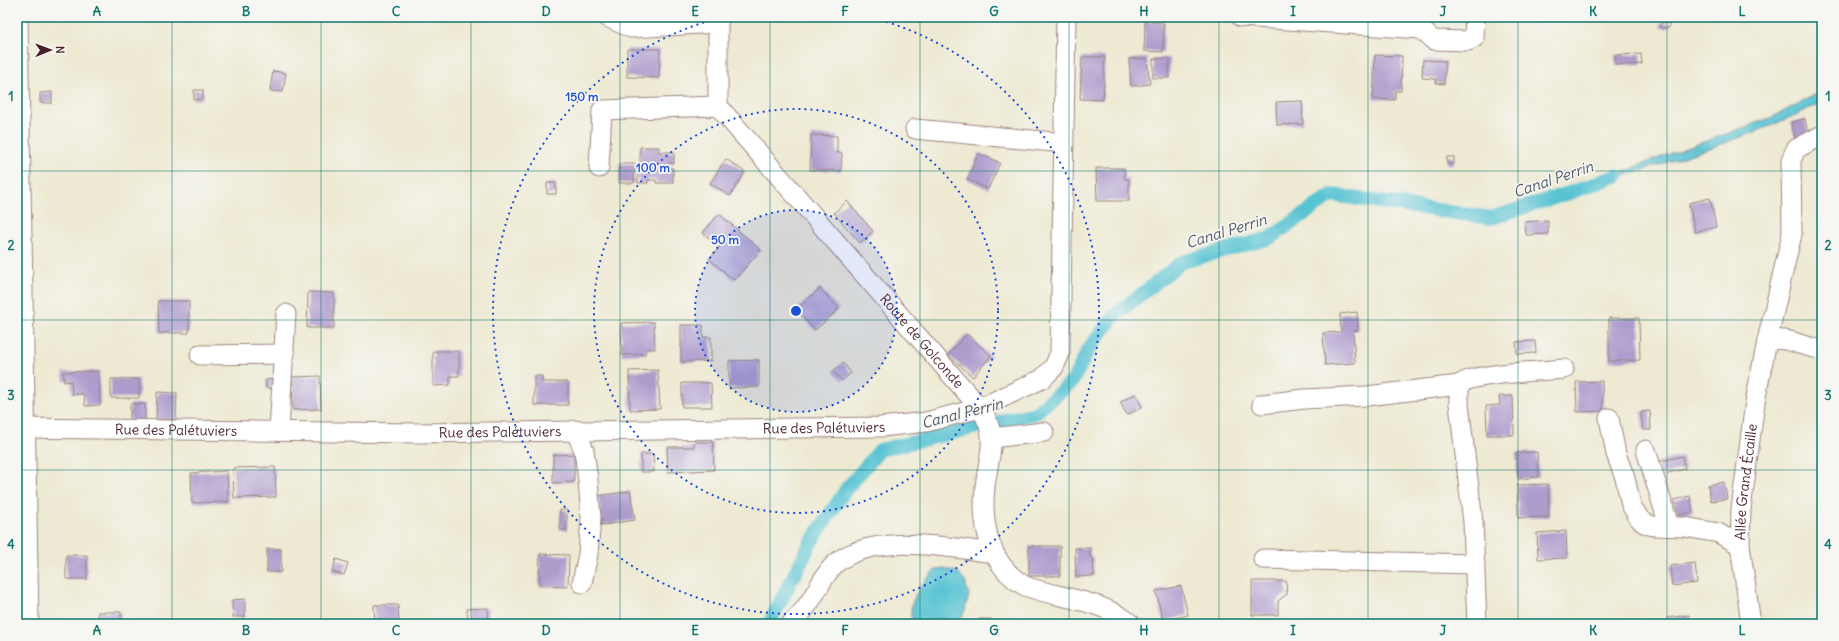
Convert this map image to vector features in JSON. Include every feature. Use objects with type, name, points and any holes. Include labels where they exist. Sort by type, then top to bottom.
[{"type":"street","points":[[18,17],[22,428],[30,624]]},
{"type":"street","points":[[599,168],[602,110],[718,106],[718,20],[631,28],[606,17]]},
{"type":"street","name":"Rue des Palétuviers","points":[[22,428],[417,433],[881,427],[926,422],[980,408],[1042,379],[1051,370],[1058,359],[1061,324],[1066,17]]},
{"type":"street","points":[[1241,17],[1418,29],[1423,30],[1433,40],[1468,41],[1474,38],[1476,17]]},
{"type":"street","name":"Route de Golconde","points":[[718,106],[980,408],[989,422],[992,438],[985,487],[984,525],[994,553],[1004,569],[1014,580],[1025,586],[1102,607],[1120,615],[1131,624]]},
{"type":"street","points":[[915,129],[1064,143]]},
{"type":"street","name":"Allée Grand Écaille","points":[[1751,624],[1740,545],[1741,509],[1746,462],[1767,341],[1792,234],[1790,169],[1792,155],[1802,145],[1822,135]]},
{"type":"street","points":[[279,431],[285,354],[286,314]]},
{"type":"street","points":[[1767,341],[1782,338],[1808,348],[1822,349]]},
{"type":"street","points":[[200,355],[285,354]]},
{"type":"street","points":[[1477,624],[1475,564],[1469,481],[1459,404],[1460,385],[1464,380],[1481,377],[1564,369]]},
{"type":"street","points":[[1262,404],[1304,399],[1380,394],[1460,385]]},
{"type":"street","points":[[1609,418],[1616,454],[1625,478],[1634,512],[1644,523],[1653,526],[1669,526],[1710,531],[1740,545]]},
{"type":"street","points":[[575,430],[584,450],[591,518],[588,554],[582,583]]},
{"type":"street","points":[[992,438],[1044,432]]},
{"type":"street","points":[[1646,450],[1669,526]]},
{"type":"street","points":[[791,624],[804,610],[833,566],[840,560],[859,551],[879,547],[911,545],[994,553]]},
{"type":"street","points":[[1263,559],[1475,564]]},
{"type":"water","points":[[1822,91],[1822,102],[1807,110],[1745,136],[1598,183],[1647,162],[1773,117]]},
{"type":"water","points":[[945,569],[957,572],[964,579],[969,595],[965,610],[958,624],[913,624],[911,609],[920,587],[935,570]]},
{"type":"building","points":[[1145,22],[1164,23],[1163,52],[1144,51]]},
{"type":"building","points":[[1660,23],[1669,23],[1669,28],[1660,28]]},
{"type":"building","points":[[627,49],[660,49],[659,78],[627,77]]},
{"type":"building","points":[[1641,54],[1642,64],[1616,65],[1615,55]]},
{"type":"building","points":[[1375,55],[1402,56],[1401,91],[1395,91],[1395,100],[1373,99]]},
{"type":"building","points":[[1082,57],[1105,57],[1103,100],[1080,99]]},
{"type":"building","points":[[1147,58],[1150,84],[1131,86],[1129,59]]},
{"type":"building","points":[[1170,58],[1169,78],[1153,78],[1153,59]]},
{"type":"building","points":[[1423,60],[1446,61],[1444,84],[1436,83],[1436,79],[1422,78]]},
{"type":"building","points":[[273,71],[286,73],[283,92],[270,91]]},
{"type":"building","points":[[194,90],[203,90],[203,99],[194,100]]},
{"type":"building","points":[[52,92],[52,103],[40,103],[40,93]]},
{"type":"building","points":[[1302,101],[1303,124],[1277,125],[1276,102]]},
{"type":"building","points":[[1805,119],[1808,135],[1795,138],[1791,122]]},
{"type":"building","points":[[811,135],[837,136],[837,153],[842,153],[841,171],[810,170]]},
{"type":"building","points":[[640,147],[659,147],[659,152],[674,152],[674,163],[669,163],[669,168],[673,168],[673,183],[656,183],[656,180],[648,180],[648,183],[638,183],[638,169],[634,169],[634,183],[619,183],[619,164],[640,164]]},
{"type":"building","points":[[979,153],[1000,163],[988,189],[967,179]]},
{"type":"building","points":[[1447,157],[1454,157],[1454,164],[1447,164]]},
{"type":"building","points":[[726,159],[745,172],[730,196],[710,183]]},
{"type":"building","points":[[1096,168],[1124,168],[1125,179],[1129,179],[1129,201],[1097,201]]},
{"type":"building","points":[[547,183],[556,183],[556,194],[547,194]]},
{"type":"building","points":[[1710,198],[1716,227],[1695,232],[1689,203]]},
{"type":"building","points":[[847,201],[873,231],[860,243],[834,213]]},
{"type":"building","points":[[719,214],[761,250],[734,280],[709,259],[720,247],[703,233]]},
{"type":"building","points":[[1548,220],[1548,234],[1526,235],[1525,222]]},
{"type":"building","points":[[820,288],[839,309],[815,330],[796,310]]},
{"type":"building","points":[[308,292],[334,293],[334,328],[307,328]]},
{"type":"building","points":[[158,301],[189,301],[189,333],[159,333]]},
{"type":"building","points":[[1357,312],[1358,330],[1353,331],[1355,363],[1325,365],[1323,333],[1341,332],[1340,314]]},
{"type":"building","points":[[1609,318],[1639,318],[1640,360],[1609,361]]},
{"type":"building","points":[[654,322],[655,349],[646,349],[645,354],[622,355],[621,323]]},
{"type":"building","points":[[681,325],[703,325],[703,337],[711,337],[711,361],[681,362]]},
{"type":"building","points":[[967,334],[991,356],[973,377],[948,355]]},
{"type":"building","points":[[1535,341],[1536,353],[1517,354],[1516,342]]},
{"type":"building","points":[[433,351],[459,351],[459,376],[450,376],[450,385],[433,386]]},
{"type":"building","points":[[759,360],[759,387],[729,388],[729,361]]},
{"type":"building","points":[[843,363],[851,373],[842,381],[833,371]]},
{"type":"building","points":[[658,370],[660,409],[630,410],[629,371]]},
{"type":"building","points":[[99,371],[100,405],[85,406],[84,394],[72,394],[71,381],[64,382],[63,372]]},
{"type":"building","points":[[320,376],[321,409],[293,410],[292,377]]},
{"type":"building","points":[[534,376],[542,376],[542,382],[568,382],[568,405],[534,405]]},
{"type":"building","points":[[111,379],[139,379],[139,398],[111,398]]},
{"type":"building","points":[[275,379],[275,389],[266,388],[266,380]]},
{"type":"building","points":[[1602,381],[1603,411],[1577,412],[1576,382]]},
{"type":"building","points":[[682,383],[711,383],[712,407],[682,407]]},
{"type":"building","points":[[157,392],[177,393],[176,420],[156,419]]},
{"type":"building","points":[[1136,394],[1142,407],[1127,415],[1120,402]]},
{"type":"building","points":[[1499,396],[1513,396],[1514,435],[1487,435],[1486,406],[1500,405]]},
{"type":"building","points":[[130,404],[145,404],[145,422],[130,422]]},
{"type":"building","points":[[1650,411],[1651,430],[1643,430],[1641,412]]},
{"type":"building","points":[[694,442],[713,442],[714,470],[668,472],[667,447],[694,447]]},
{"type":"building","points":[[1537,452],[1539,477],[1518,479],[1516,453]]},
{"type":"building","points":[[574,454],[574,482],[553,483],[553,455]]},
{"type":"building","points":[[641,454],[653,454],[654,472],[641,472]]},
{"type":"building","points":[[1682,456],[1685,469],[1660,475],[1657,462]]},
{"type":"building","points":[[275,467],[276,497],[234,498],[233,468]]},
{"type":"building","points":[[227,471],[228,502],[192,503],[191,473]]},
{"type":"building","points":[[1724,482],[1727,499],[1711,501],[1708,485]]},
{"type":"building","points":[[1548,484],[1549,517],[1518,518],[1517,485]]},
{"type":"building","points":[[630,491],[635,520],[602,525],[598,496]]},
{"type":"building","points":[[1690,496],[1693,512],[1678,515],[1674,500]]},
{"type":"building","points":[[560,510],[567,510],[567,530],[560,530]]},
{"type":"building","points":[[1566,531],[1567,558],[1538,559],[1537,533]]},
{"type":"building","points":[[1029,546],[1060,546],[1060,576],[1029,576]]},
{"type":"building","points":[[1075,548],[1090,548],[1090,557],[1093,557],[1094,576],[1076,577]]},
{"type":"building","points":[[267,549],[281,549],[281,572],[267,572]]},
{"type":"building","points":[[540,554],[569,555],[568,587],[539,586]]},
{"type":"building","points":[[66,555],[87,555],[87,579],[66,579]]},
{"type":"building","points":[[336,559],[348,563],[344,575],[332,572]]},
{"type":"building","points":[[1695,563],[1697,583],[1672,586],[1670,566]]},
{"type":"building","points":[[1252,581],[1286,581],[1287,594],[1278,601],[1278,615],[1252,615]]},
{"type":"building","points":[[1181,586],[1188,615],[1163,621],[1156,591]]},
{"type":"building","points":[[245,599],[245,617],[233,617],[232,600]]},
{"type":"building","points":[[374,605],[398,605],[399,624],[375,624]]},
{"type":"building","points":[[488,608],[489,624],[468,624],[467,609]]},
{"type":"building","points":[[98,612],[121,612],[121,624],[98,624]]},
{"type":"building","points":[[1689,615],[1690,623],[1697,622],[1697,624],[1668,624],[1667,618]]},
{"type":"building","points":[[979,619],[991,619],[990,624],[979,624]]},
{"type":"waterway","name":"Canal Perrin","points":[[769,624],[810,544],[847,488],[880,450],[1035,413],[1072,382],[1090,347],[1115,315],[1182,262],[1270,238],[1332,195],[1491,218],[1616,176]]}]
